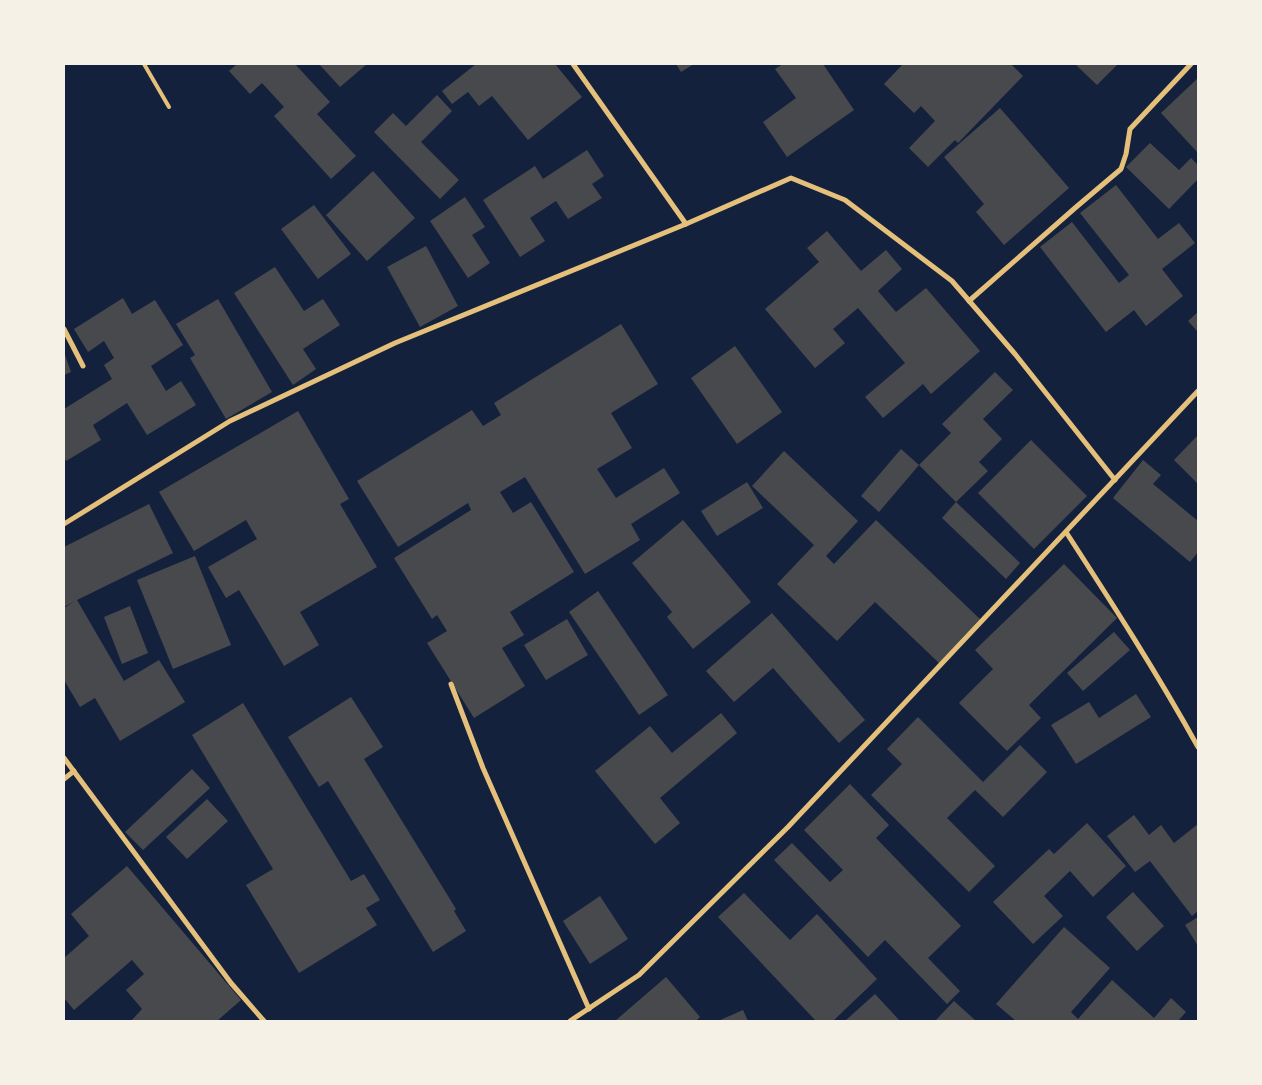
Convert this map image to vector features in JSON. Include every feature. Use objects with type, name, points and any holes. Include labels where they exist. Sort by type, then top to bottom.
[{"type":"street","points":[[573,64],[686,224]]},
{"type":"street","points":[[969,301],[1121,169],[1126,154],[1130,129],[1191,64]]},
{"type":"street","points":[[64,524],[230,421],[395,343],[686,224],[791,178],[845,200],[952,281],[1015,354],[1115,480]]},
{"type":"street","points":[[64,329],[83,366]]},
{"type":"street","points":[[570,1021],[639,976],[795,820],[1198,391]]},
{"type":"street","points":[[1066,532],[1128,626],[1198,747]]},
{"type":"street","points":[[451,684],[483,768],[589,1009]]},
{"type":"street","points":[[64,758],[231,983],[264,1021]]},
{"type":"street","points":[[64,779],[74,771]]},
{"type":"lane","points":[[144,64],[168,107]]},
{"type":"building","points":[[237,64],[295,64],[330,102],[317,114],[356,156],[331,179],[274,116],[284,107],[262,83],[250,94],[229,71]]},
{"type":"building","points":[[319,64],[367,64],[340,87]]},
{"type":"building","points":[[476,64],[555,64],[582,97],[528,140],[492,96],[479,106],[468,92],[452,104],[442,91]]},
{"type":"building","points":[[676,64],[694,64],[681,72]]},
{"type":"building","points":[[783,64],[823,64],[854,110],[787,157],[763,122],[796,98],[775,69]]},
{"type":"building","points":[[903,64],[1011,64],[1023,76],[958,143],[955,140],[928,167],[909,148],[935,121],[921,106],[914,113],[884,84]]},
{"type":"building","points":[[1075,64],[1118,64],[1097,85]]},
{"type":"building","points":[[1198,78],[1198,153],[1161,113]]},
{"type":"building","points":[[437,95],[452,111],[421,142],[459,180],[440,199],[374,132],[393,113],[406,126]]},
{"type":"building","points":[[1000,108],[1069,188],[1004,245],[976,212],[984,204],[944,157]]},
{"type":"building","points":[[1150,143],[1179,170],[1191,158],[1198,165],[1198,179],[1169,209],[1126,167]]},
{"type":"building","points":[[587,150],[604,176],[592,184],[602,198],[568,219],[556,201],[530,218],[545,241],[520,257],[483,200],[535,166],[543,179]]},
{"type":"building","points":[[373,171],[415,218],[367,261],[326,215]]},
{"type":"building","points":[[1116,185],[1158,239],[1179,223],[1195,243],[1162,269],[1183,296],[1146,326],[1134,310],[1106,332],[1040,247],[1072,222],[1119,283],[1129,275],[1080,213]]},
{"type":"building","points":[[465,197],[485,227],[472,235],[490,263],[468,278],[430,221]]},
{"type":"building","points":[[314,205],[351,254],[318,279],[281,229]]},
{"type":"building","points":[[827,231],[861,271],[886,250],[902,269],[878,291],[896,312],[926,288],[980,351],[931,394],[923,384],[883,418],[865,397],[905,363],[858,308],[833,329],[845,343],[815,368],[765,309],[819,262],[807,248]]},
{"type":"building","points":[[426,246],[458,306],[420,327],[387,267]]},
{"type":"building","points":[[275,267],[304,311],[323,299],[340,325],[303,349],[316,369],[293,385],[234,293]]},
{"type":"building","points":[[123,298],[132,314],[155,300],[183,345],[151,366],[166,391],[181,381],[196,405],[147,435],[127,403],[93,425],[101,440],[66,461],[64,457],[64,409],[112,379],[104,365],[114,358],[104,341],[88,352],[74,329]]},
{"type":"building","points":[[218,299],[272,392],[226,419],[190,358],[195,355],[176,324]]},
{"type":"building","points":[[1198,312],[1198,332],[1188,321]]},
{"type":"building","points":[[621,324],[658,384],[611,413],[632,448],[597,469],[616,498],[664,468],[680,493],[631,524],[640,540],[585,574],[525,477],[500,492],[513,513],[531,502],[574,572],[510,612],[524,635],[502,648],[525,686],[474,718],[427,643],[447,631],[437,615],[432,619],[394,558],[471,510],[468,503],[398,547],[357,481],[472,410],[483,426],[501,415],[494,403]]},
{"type":"building","points":[[735,346],[782,412],[737,444],[691,378]]},
{"type":"building","points":[[64,352],[71,372],[64,375]]},
{"type":"building","points":[[995,372],[1013,390],[983,419],[1002,439],[979,462],[988,471],[956,502],[919,465],[951,433],[942,424]]},
{"type":"building","points":[[298,411],[349,499],[340,504],[377,567],[300,612],[319,645],[284,666],[239,590],[226,598],[208,567],[257,539],[246,520],[194,551],[159,492]]},
{"type":"building","points":[[1198,435],[1198,484],[1174,460]]},
{"type":"building","points":[[1031,440],[1087,496],[1034,549],[978,493]]},
{"type":"building","points":[[901,449],[919,465],[879,512],[861,496]]},
{"type":"building","points":[[784,451],[858,521],[826,556],[834,564],[876,520],[980,619],[939,663],[875,602],[837,641],[777,584],[814,545],[752,486]]},
{"type":"building","points":[[1143,460],[1161,475],[1153,484],[1198,521],[1198,552],[1190,562],[1113,498]]},
{"type":"building","points":[[747,482],[763,508],[717,536],[701,511]]},
{"type":"building","points":[[956,502],[1020,563],[1006,579],[942,518]]},
{"type":"building","points":[[149,504],[173,553],[77,600],[124,681],[159,660],[185,702],[120,741],[95,698],[80,707],[64,680],[64,608],[75,601],[64,607],[64,547]]},
{"type":"building","points":[[683,520],[751,602],[693,649],[667,617],[672,612],[632,563]]},
{"type":"building","points":[[195,556],[231,645],[173,669],[137,580]]},
{"type":"building","points":[[1064,564],[1117,618],[1029,705],[1041,718],[1007,751],[959,703],[993,669],[975,650]]},
{"type":"building","points":[[598,591],[668,695],[639,715],[569,612]]},
{"type":"building","points":[[130,606],[148,653],[122,664],[104,617]]},
{"type":"building","points":[[772,613],[865,720],[839,743],[773,668],[734,702],[706,671]]},
{"type":"building","points":[[567,619],[588,655],[546,680],[524,645]]},
{"type":"building","points":[[1114,632],[1130,650],[1083,691],[1067,673]]},
{"type":"building","points":[[1136,694],[1151,717],[1076,764],[1051,725],[1089,702],[1099,718]]},
{"type":"building","points":[[351,697],[383,747],[364,759],[456,909],[454,911],[466,931],[433,952],[328,781],[319,787],[288,737]]},
{"type":"building","points":[[243,703],[351,881],[364,874],[380,900],[366,908],[377,925],[299,973],[246,885],[273,869],[192,735]]},
{"type":"building","points":[[721,713],[737,733],[660,798],[680,823],[655,844],[595,771],[650,726],[672,753]]},
{"type":"building","points":[[918,717],[983,782],[1020,745],[1047,772],[1003,817],[975,790],[947,818],[995,866],[969,892],[871,795],[902,764],[887,749]]},
{"type":"building","points":[[192,769],[210,788],[143,850],[125,832]]},
{"type":"building","points":[[850,784],[889,825],[876,838],[961,926],[928,958],[960,991],[947,1004],[885,940],[868,957],[774,860],[792,843],[830,882],[843,870],[804,830]]},
{"type":"building","points":[[207,799],[228,821],[187,859],[166,837]]},
{"type":"building","points":[[1134,815],[1149,835],[1161,825],[1174,843],[1198,824],[1198,911],[1192,916],[1150,861],[1135,872],[1107,836]]},
{"type":"building","points":[[1087,823],[1126,866],[1093,897],[1070,871],[1044,896],[1063,916],[1033,944],[993,902],[1049,849],[1054,854]]},
{"type":"building","points":[[127,866],[241,1000],[217,1021],[131,1021],[142,1009],[126,990],[144,974],[132,960],[74,1010],[64,998],[64,958],[89,936],[71,914]]},
{"type":"building","points":[[1133,892],[1164,926],[1137,951],[1106,917]]},
{"type":"building","points":[[744,893],[790,940],[817,914],[877,979],[833,1021],[816,1021],[718,917]]},
{"type":"building","points":[[600,896],[628,939],[590,964],[563,921]]},
{"type":"building","points":[[1198,917],[1198,946],[1185,925]]},
{"type":"building","points":[[1064,927],[1110,968],[1071,1012],[1078,1019],[1112,980],[1154,1018],[1171,998],[1186,1012],[1178,1021],[1016,1021],[996,1004]]},
{"type":"building","points":[[666,977],[700,1017],[696,1021],[615,1021]]},
{"type":"building","points":[[875,994],[900,1021],[845,1021]]},
{"type":"building","points":[[954,1001],[976,1021],[935,1021]]},
{"type":"building","points":[[743,1010],[748,1021],[718,1021]]}]
